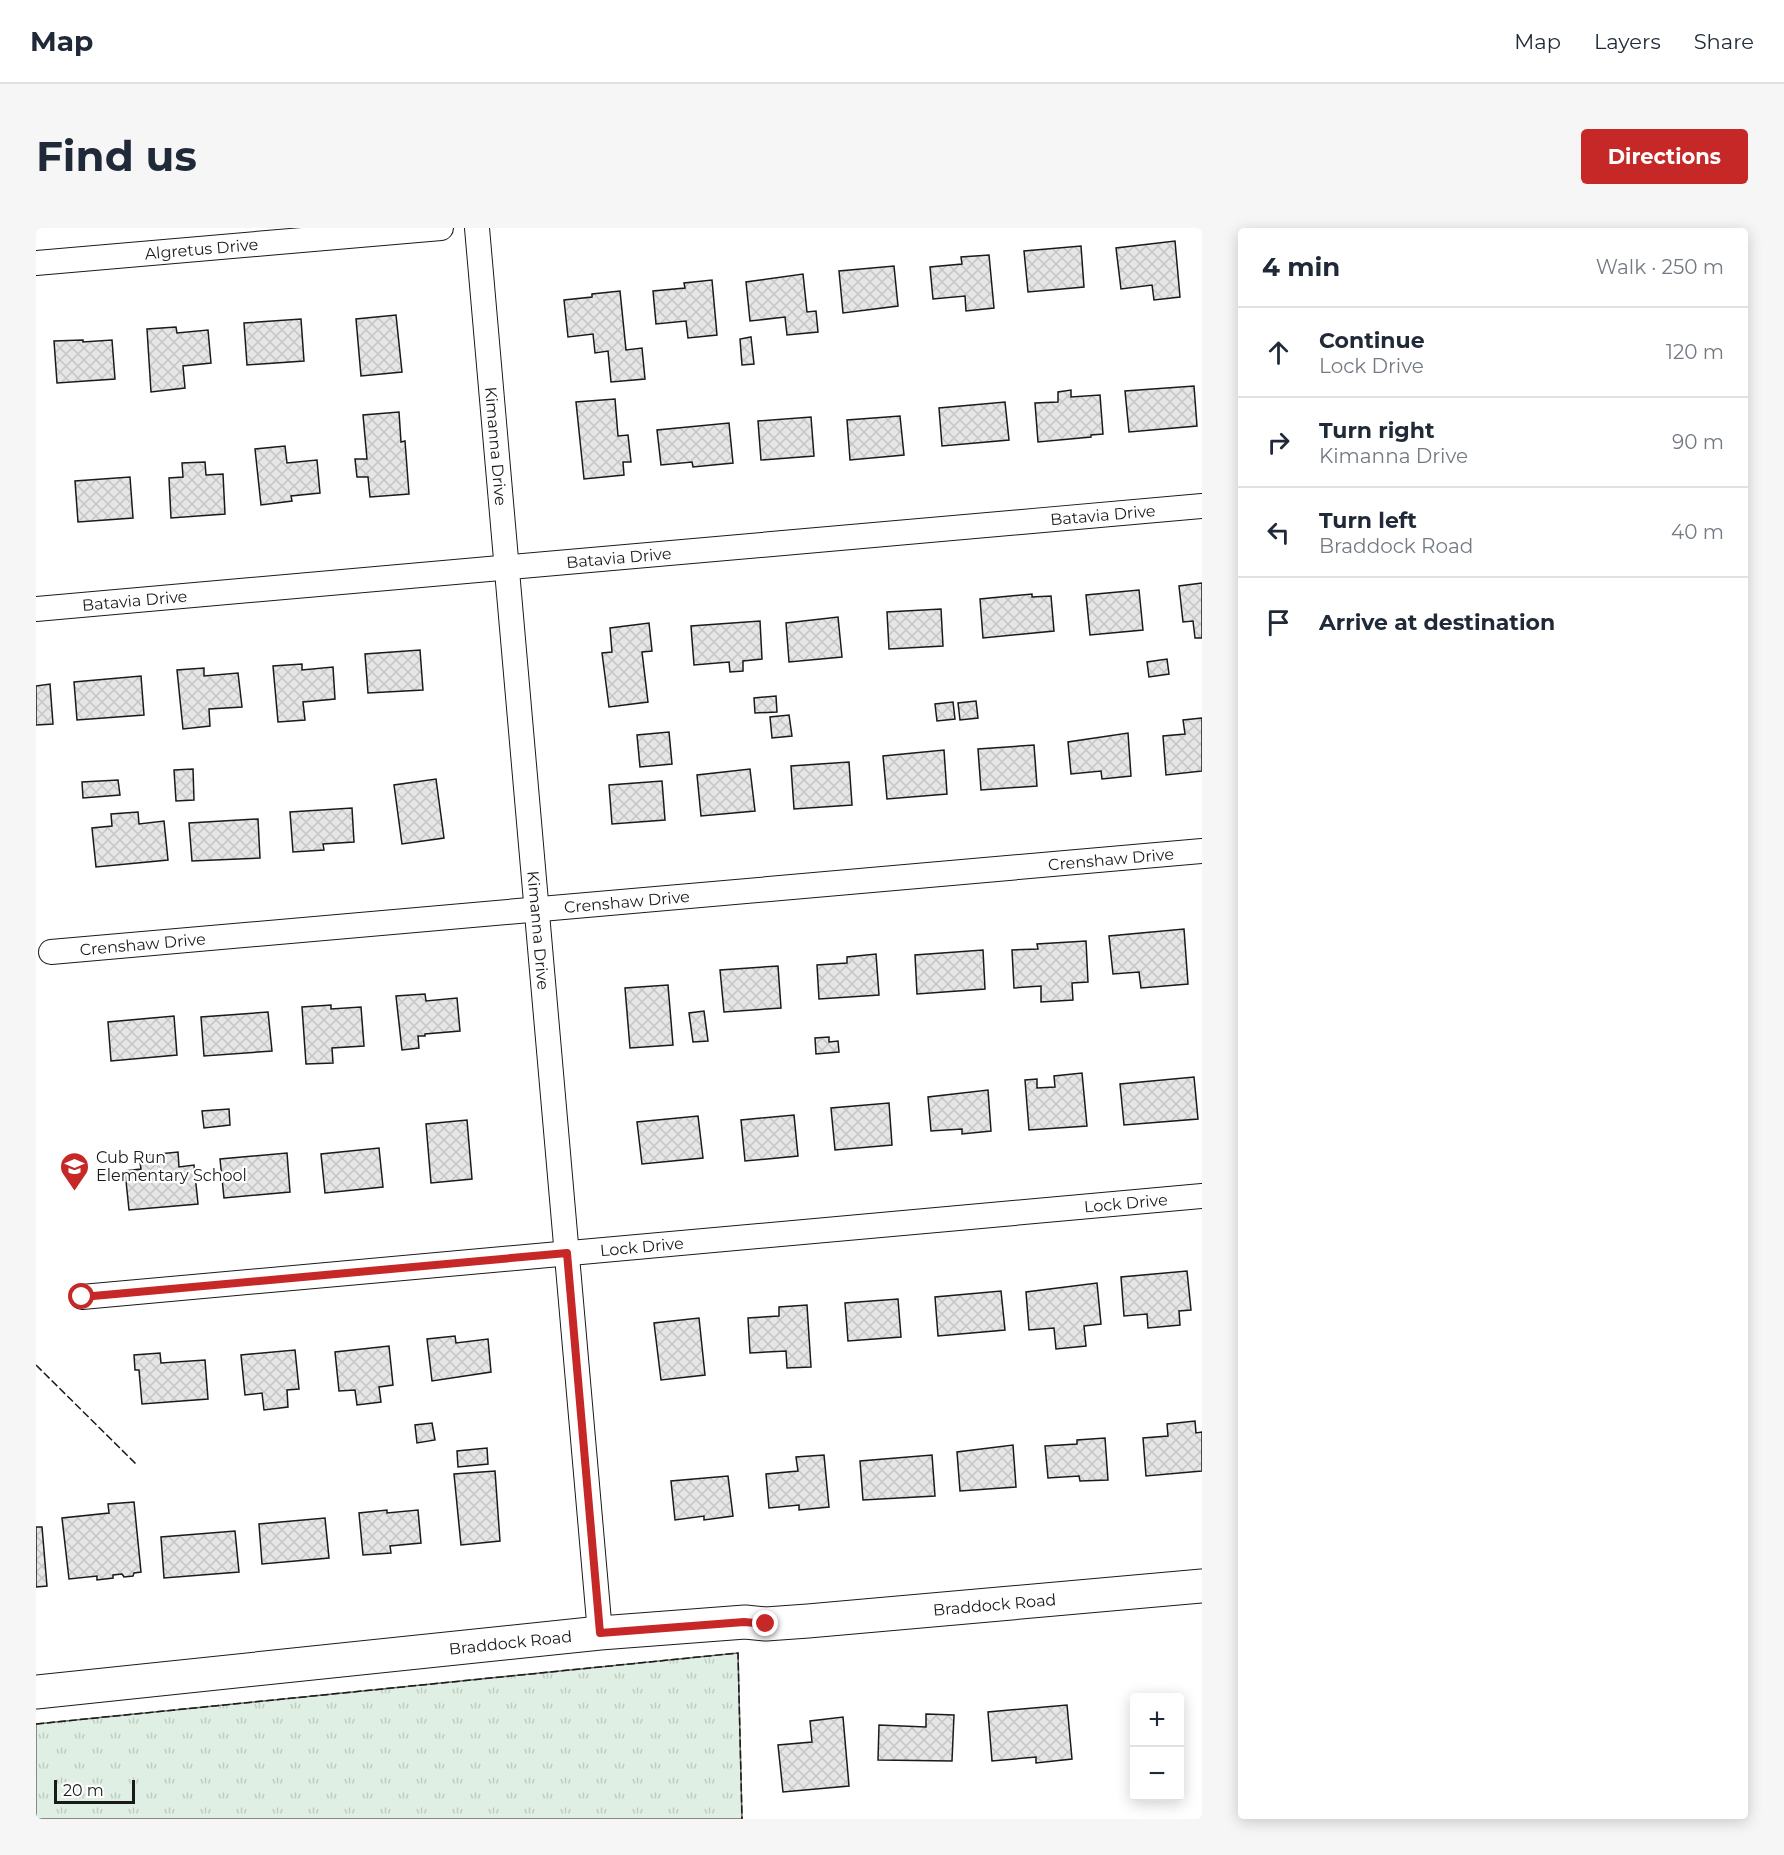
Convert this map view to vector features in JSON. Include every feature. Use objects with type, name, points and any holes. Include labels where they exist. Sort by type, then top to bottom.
[{"type":"main road","name":"Braddock Road","points":[[36,1692],[600,1633],[744,1622],[766,1624],[808,1621],[1202,1586]]},
{"type":"street","name":"Algretus Drive","points":[[36,263],[441,228]]},
{"type":"street","name":"Kimanna Drive","points":[[477,228],[600,1633]]},
{"type":"street","name":"Batavia Drive","points":[[36,609],[1202,506]]},
{"type":"street","name":"Crenshaw Drive","points":[[51,952],[1202,851]]},
{"type":"street","name":"Lock Drive","points":[[82,1297],[1202,1196]]},
{"type":"green space","points":[[738,1653],[742,1819],[36,1819],[36,1724]]},
{"type":"building","points":[[1175,241],[1180,297],[1154,300],[1152,285],[1121,289],[1116,248]]},
{"type":"building","points":[[1081,246],[1084,287],[1028,292],[1024,251]]},
{"type":"building","points":[[989,255],[994,308],[966,311],[965,296],[933,299],[930,267],[962,264],[961,257]]},
{"type":"building","points":[[894,266],[898,306],[843,313],[839,271]]},
{"type":"building","points":[[803,274],[807,312],[816,311],[818,332],[787,335],[785,317],[750,321],[746,282]]},
{"type":"building","points":[[712,280],[717,335],[688,338],[686,321],[656,324],[653,291],[685,288],[684,283]]},
{"type":"building","points":[[620,291],[626,350],[642,348],[645,379],[611,382],[608,351],[595,353],[593,334],[568,337],[564,300]]},
{"type":"building","points":[[396,315],[402,372],[361,376],[356,319]]},
{"type":"building","points":[[301,319],[304,361],[247,365],[244,323]]},
{"type":"building","points":[[176,327],[177,333],[208,330],[211,363],[183,366],[185,388],[151,392],[147,329]]},
{"type":"building","points":[[751,337],[754,364],[742,365],[740,339]]},
{"type":"building","points":[[83,340],[83,342],[112,340],[115,379],[57,383],[54,341]]},
{"type":"building","points":[[1194,386],[1197,426],[1129,432],[1125,391]]},
{"type":"building","points":[[1071,390],[1071,397],[1100,395],[1103,434],[1038,442],[1035,403],[1058,402],[1058,392]]},
{"type":"building","points":[[615,399],[618,436],[628,435],[631,462],[623,462],[624,475],[584,479],[576,402]]},
{"type":"building","points":[[1005,402],[1009,440],[942,446],[939,408]]},
{"type":"building","points":[[399,412],[401,442],[405,441],[409,494],[370,497],[368,477],[357,477],[355,459],[367,459],[363,415]]},
{"type":"building","points":[[900,416],[904,455],[850,460],[847,420]]},
{"type":"building","points":[[811,417],[814,456],[761,460],[758,421]]},
{"type":"building","points":[[729,423],[733,463],[693,467],[692,462],[661,465],[657,430]]},
{"type":"building","points":[[285,446],[287,463],[317,460],[320,493],[291,496],[292,501],[261,505],[255,449]]},
{"type":"building","points":[[205,462],[206,475],[223,474],[225,514],[171,518],[169,478],[183,477],[182,463]]},
{"type":"building","points":[[130,477],[133,518],[78,522],[75,481]]},
{"type":"building","points":[[1202,583],[1202,638],[1195,638],[1193,621],[1183,622],[1179,586]]},
{"type":"building","points":[[1139,590],[1143,630],[1090,635],[1086,595]]},
{"type":"building","points":[[1032,594],[1032,597],[1051,596],[1054,631],[983,638],[980,599]]},
{"type":"building","points":[[941,609],[943,646],[889,649],[887,612]]},
{"type":"building","points":[[838,617],[842,657],[789,662],[786,623]]},
{"type":"building","points":[[760,621],[762,659],[743,661],[743,671],[730,672],[729,662],[694,665],[691,626]]},
{"type":"building","points":[[649,623],[652,651],[642,652],[648,702],[609,707],[602,653],[612,652],[610,628]]},
{"type":"building","points":[[420,650],[423,690],[368,693],[365,654]]},
{"type":"building","points":[[1167,659],[1169,674],[1149,677],[1147,662]]},
{"type":"building","points":[[302,664],[302,670],[333,667],[335,699],[303,702],[305,720],[278,722],[273,666]]},
{"type":"building","points":[[204,668],[204,676],[238,673],[242,707],[209,709],[210,726],[183,729],[177,670]]},
{"type":"building","points":[[141,676],[144,715],[77,720],[74,682]]},
{"type":"building","points":[[50,684],[53,724],[36,725],[36,686]]},
{"type":"building","points":[[776,696],[777,712],[755,713],[754,698]]},
{"type":"building","points":[[976,701],[978,718],[960,720],[958,703]]},
{"type":"building","points":[[953,702],[955,719],[937,721],[935,704]]},
{"type":"building","points":[[789,715],[792,736],[772,738],[770,717]]},
{"type":"building","points":[[1202,718],[1202,771],[1166,775],[1163,736],[1185,734],[1183,720]]},
{"type":"building","points":[[669,732],[672,764],[640,767],[637,735]]},
{"type":"building","points":[[1128,733],[1131,776],[1102,779],[1101,771],[1071,774],[1068,742]]},
{"type":"building","points":[[1034,745],[1037,786],[981,790],[978,749]]},
{"type":"building","points":[[944,750],[947,794],[887,799],[883,756]]},
{"type":"building","points":[[849,762],[852,805],[794,809],[791,766]]},
{"type":"building","points":[[193,769],[194,800],[176,801],[174,770]]},
{"type":"building","points":[[750,769],[755,811],[701,816],[697,775]]},
{"type":"building","points":[[436,779],[444,838],[402,844],[394,785]]},
{"type":"building","points":[[118,780],[120,795],[83,798],[82,782]]},
{"type":"building","points":[[662,781],[665,820],[612,824],[609,785]]},
{"type":"building","points":[[352,808],[354,842],[323,844],[324,850],[293,852],[290,812]]},
{"type":"building","points":[[138,812],[139,824],[164,821],[168,860],[96,867],[92,828],[112,826],[111,814]]},
{"type":"building","points":[[258,819],[260,858],[192,861],[189,823]]},
{"type":"building","points":[[1184,929],[1188,984],[1141,988],[1139,972],[1113,974],[1109,936]]},
{"type":"building","points":[[1086,941],[1088,982],[1072,983],[1073,1000],[1041,1002],[1041,986],[1014,988],[1012,950],[1038,949],[1037,944]]},
{"type":"building","points":[[983,950],[985,989],[917,994],[915,955]]},
{"type":"building","points":[[876,954],[879,995],[819,999],[817,965],[847,963],[847,957]]},
{"type":"building","points":[[778,966],[781,1008],[724,1012],[720,970]]},
{"type":"building","points":[[668,985],[673,1045],[630,1048],[625,988]]},
{"type":"building","points":[[425,994],[426,1001],[457,998],[460,1031],[418,1036],[419,1048],[402,1050],[396,996]]},
{"type":"building","points":[[331,1005],[331,1009],[361,1007],[364,1046],[332,1048],[333,1063],[306,1064],[302,1007]]},
{"type":"building","points":[[704,1011],[708,1041],[693,1042],[689,1013]]},
{"type":"building","points":[[268,1012],[272,1051],[204,1056],[201,1017]]},
{"type":"building","points":[[174,1016],[177,1055],[111,1061],[108,1022]]},
{"type":"building","points":[[829,1037],[829,1042],[838,1041],[839,1052],[816,1054],[815,1038]]},
{"type":"building","points":[[1082,1073],[1087,1126],[1029,1130],[1025,1080],[1037,1079],[1037,1088],[1055,1087],[1054,1076]]},
{"type":"building","points":[[1194,1077],[1198,1119],[1124,1125],[1120,1084]]},
{"type":"building","points":[[988,1090],[991,1131],[962,1134],[962,1129],[931,1131],[928,1097]]},
{"type":"building","points":[[889,1103],[892,1145],[835,1150],[831,1108]]},
{"type":"building","points":[[229,1109],[230,1125],[204,1128],[202,1111]]},
{"type":"building","points":[[794,1115],[798,1156],[745,1161],[741,1120]]},
{"type":"building","points":[[698,1116],[703,1158],[642,1164],[637,1122]]},
{"type":"building","points":[[467,1120],[472,1179],[431,1183],[426,1124]]},
{"type":"building","points":[[379,1148],[383,1187],[325,1193],[321,1154]]},
{"type":"building","points":[[178,1152],[179,1167],[194,1165],[198,1204],[129,1210],[125,1171],[141,1169],[139,1156]]},
{"type":"building","points":[[287,1153],[290,1192],[224,1198],[220,1159]]},
{"type":"building","points":[[1187,1271],[1191,1310],[1179,1311],[1180,1325],[1148,1328],[1147,1314],[1124,1316],[1121,1277]]},
{"type":"building","points":[[1097,1283],[1101,1324],[1084,1326],[1086,1346],[1056,1349],[1054,1328],[1029,1330],[1026,1292]]},
{"type":"building","points":[[1001,1291],[1005,1330],[938,1336],[935,1297]]},
{"type":"building","points":[[898,1299],[901,1337],[848,1341],[845,1303]]},
{"type":"building","points":[[807,1305],[811,1367],[787,1368],[786,1351],[750,1353],[748,1318],[779,1316],[779,1307]]},
{"type":"building","points":[[699,1318],[705,1375],[661,1380],[654,1323]]},
{"type":"building","points":[[455,1336],[456,1343],[488,1339],[491,1372],[432,1381],[427,1339]]},
{"type":"building","points":[[389,1346],[393,1385],[379,1387],[381,1402],[357,1405],[355,1390],[339,1391],[335,1352]]},
{"type":"building","points":[[295,1350],[299,1389],[287,1390],[288,1407],[264,1410],[262,1393],[245,1395],[241,1355]]},
{"type":"building","points":[[160,1353],[161,1363],[205,1360],[208,1399],[142,1404],[139,1370],[135,1370],[134,1355]]},
{"type":"building","points":[[1195,1421],[1196,1433],[1202,1432],[1202,1471],[1146,1476],[1143,1438],[1168,1436],[1167,1424]]},
{"type":"building","points":[[432,1423],[435,1440],[417,1443],[415,1425]]},
{"type":"building","points":[[1105,1438],[1108,1480],[1080,1481],[1079,1476],[1048,1478],[1045,1446],[1077,1444],[1077,1440]]},
{"type":"building","points":[[1013,1445],[1016,1487],[960,1491],[957,1452]]},
{"type":"building","points":[[487,1448],[488,1464],[458,1467],[457,1451]]},
{"type":"building","points":[[824,1455],[829,1507],[799,1510],[799,1505],[769,1508],[766,1474],[798,1471],[796,1457]]},
{"type":"building","points":[[932,1455],[935,1496],[863,1500],[860,1461]]},
{"type":"building","points":[[495,1471],[500,1541],[461,1545],[454,1474]]},
{"type":"building","points":[[728,1476],[733,1516],[704,1520],[704,1516],[675,1520],[671,1481]]},
{"type":"building","points":[[134,1502],[141,1572],[134,1573],[133,1576],[113,1575],[113,1578],[97,1580],[97,1576],[69,1579],[62,1518],[109,1513],[108,1504]]},
{"type":"building","points":[[387,1510],[387,1513],[418,1510],[421,1543],[390,1546],[391,1553],[363,1555],[359,1513]]},
{"type":"building","points":[[325,1518],[329,1558],[262,1564],[259,1524]]},
{"type":"building","points":[[36,1527],[42,1527],[47,1586],[36,1587]]},
{"type":"building","points":[[235,1531],[239,1572],[164,1578],[161,1537]]},
{"type":"building","points":[[1067,1705],[1072,1759],[1036,1763],[1036,1757],[992,1761],[988,1712]]},
{"type":"building","points":[[926,1714],[954,1715],[952,1761],[878,1760],[879,1725],[926,1727]]},
{"type":"building","points":[[843,1717],[849,1786],[783,1792],[778,1745],[812,1742],[810,1721]]},
{"type":"fence","points":[[36,1365],[136,1464]]},
{"type":"fence","points":[[36,1724],[738,1653],[742,1819]]},
{"type":"place","name":"Cub Run Elementary School","points":[[75,1192]]},
{"type":"route","points":[[82,1297],[567,1253],[600,1633],[744,1622],[766,1624]]}]
